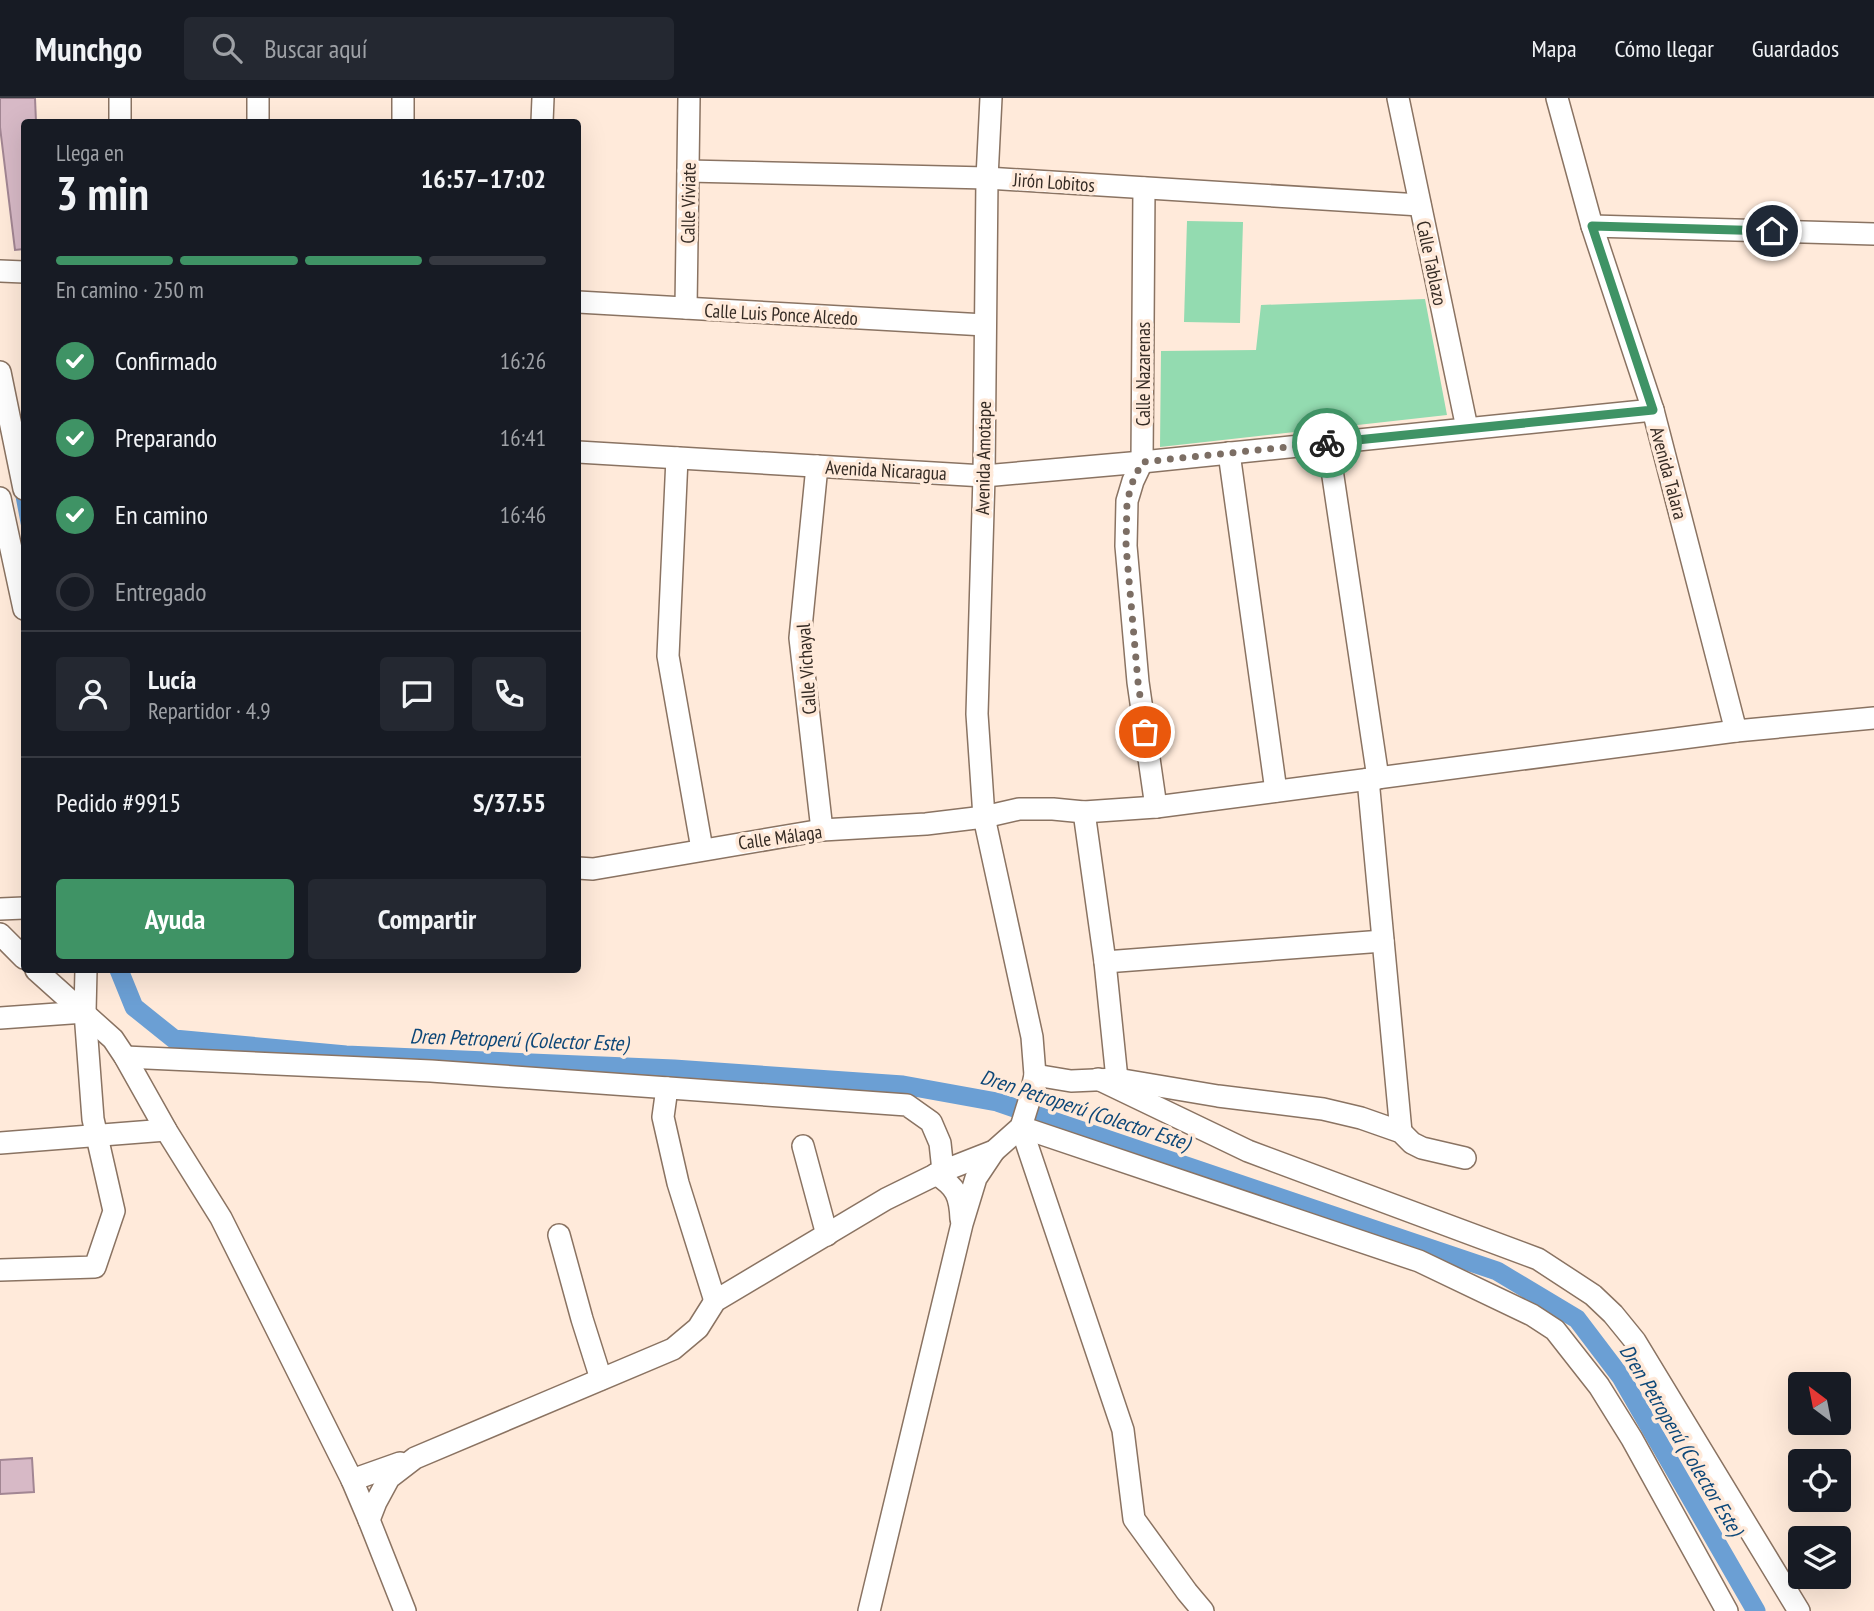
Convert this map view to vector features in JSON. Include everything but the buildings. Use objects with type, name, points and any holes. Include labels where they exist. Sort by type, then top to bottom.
[{"type":"street","points":[[120,98],[120,119]]},
{"type":"street","points":[[258,98],[258,119]]},
{"type":"street","points":[[403,98],[403,119]]},
{"type":"street","points":[[542,119],[543,98]]},
{"type":"street","name":"Calle Viviate","points":[[686,308],[689,98]]},
{"type":"street","name":"Avenida Amotape","points":[[991,98],[987,178],[984,476],[977,714],[984,817],[1032,1037],[1035,1075],[1021,1126]]},
{"type":"street","name":"Calle Tablazo","points":[[1398,98],[1467,428]]},
{"type":"street","name":"Avenida Talara","points":[[1557,98],[1592,226],[1653,410],[1737,731]]},
{"type":"street","name":"Jirón Lobitos","points":[[688,171],[987,178],[1420,205]]},
{"type":"street","name":"Calle Nazarenas","points":[[1144,188],[1142,462],[1127,501],[1126,546],[1138,682],[1156,807]]},
{"type":"street","points":[[1592,226],[1874,234]]},
{"type":"street","points":[[0,271],[21,272]]},
{"type":"street","name":"Calle Luis Ponce Alcedo","points":[[581,302],[985,325]]},
{"type":"street","points":[[0,372],[16,416],[21,462]]},
{"type":"street","name":"Avenida Nicaragua","points":[[581,452],[984,476],[1653,410]]},
{"type":"street","points":[[1328,443],[1373,778],[1382,941],[1401,1132]]},
{"type":"street","points":[[1229,453],[1276,791]]},
{"type":"street","points":[[677,458],[668,656],[702,849]]},
{"type":"street","name":"Calle Vichayal","points":[[817,466],[800,638],[822,830]]},
{"type":"street","points":[[0,498],[21,597]]},
{"type":"street","name":"Calle Málaga","points":[[581,868],[593,869],[822,830],[912,825],[984,817],[1019,809],[1084,812],[1156,807],[1737,731],[1874,718]]},
{"type":"street","points":[[1084,812],[1105,962],[1107,1079]]},
{"type":"street","points":[[0,909],[21,908]]},
{"type":"street","points":[[0,934],[21,955]]},
{"type":"street","points":[[1105,962],[1382,941]]},
{"type":"street","points":[[40,973],[113,1038],[221,1218],[352,1480],[405,1611]]},
{"type":"street","points":[[0,1270],[95,1267],[114,1211],[93,1119],[85,1012],[86,973]]},
{"type":"street","points":[[0,1018],[85,1012]]},
{"type":"street","points":[[125,1057],[431,1071],[907,1105],[931,1122],[940,1143],[940,1172],[961,1201],[962,1224]]},
{"type":"street","points":[[1035,1075],[1071,1081],[1107,1079],[1323,1109],[1361,1118],[1401,1132],[1422,1148],[1465,1158]]},
{"type":"street","points":[[1107,1079],[1248,1151],[1538,1259],[1593,1295],[1614,1314],[1635,1341],[1799,1611]]},
{"type":"street","points":[[667,1088],[663,1117],[678,1183],[715,1301]]},
{"type":"street","points":[[869,1611],[962,1224],[976,1178],[994,1151],[1021,1126]]},
{"type":"street","points":[[1021,1126],[1123,1430],[1134,1519],[1186,1592],[1203,1611]]},
{"type":"street","points":[[1021,1126],[1419,1261],[1532,1315],[1555,1331],[1599,1386],[1632,1439],[1727,1611]]},
{"type":"street","points":[[0,1143],[166,1130]]},
{"type":"street","points":[[803,1146],[827,1236]]},
{"type":"street","points":[[352,1480],[415,1458],[673,1349],[698,1328],[715,1301],[886,1199],[940,1172],[994,1151]]},
{"type":"street","points":[[559,1234],[601,1379]]},
{"type":"street","points":[[369,1520],[388,1478],[415,1458]]},
{"type":"green space","points":[[1187,221],[1243,222],[1240,323],[1184,322]]},
{"type":"green space","points":[[1425,299],[1447,415],[1160,447],[1161,351],[1256,350],[1261,305]]},
{"type":"waterway","points":[[17,491],[21,512]]},
{"type":"waterway","name":"Dren Petroperú (Colector Este)","points":[[120,973],[134,1007],[174,1039],[346,1055],[674,1069],[903,1085],[997,1102],[1497,1271],[1577,1319],[1621,1377],[1756,1611]]},
{"type":"way so far","points":[[1145,732],[1126,546],[1127,501],[1142,462],[1327,443]]},
{"type":"route","points":[[1327,443],[1653,410],[1592,226],[1772,231]]}]
